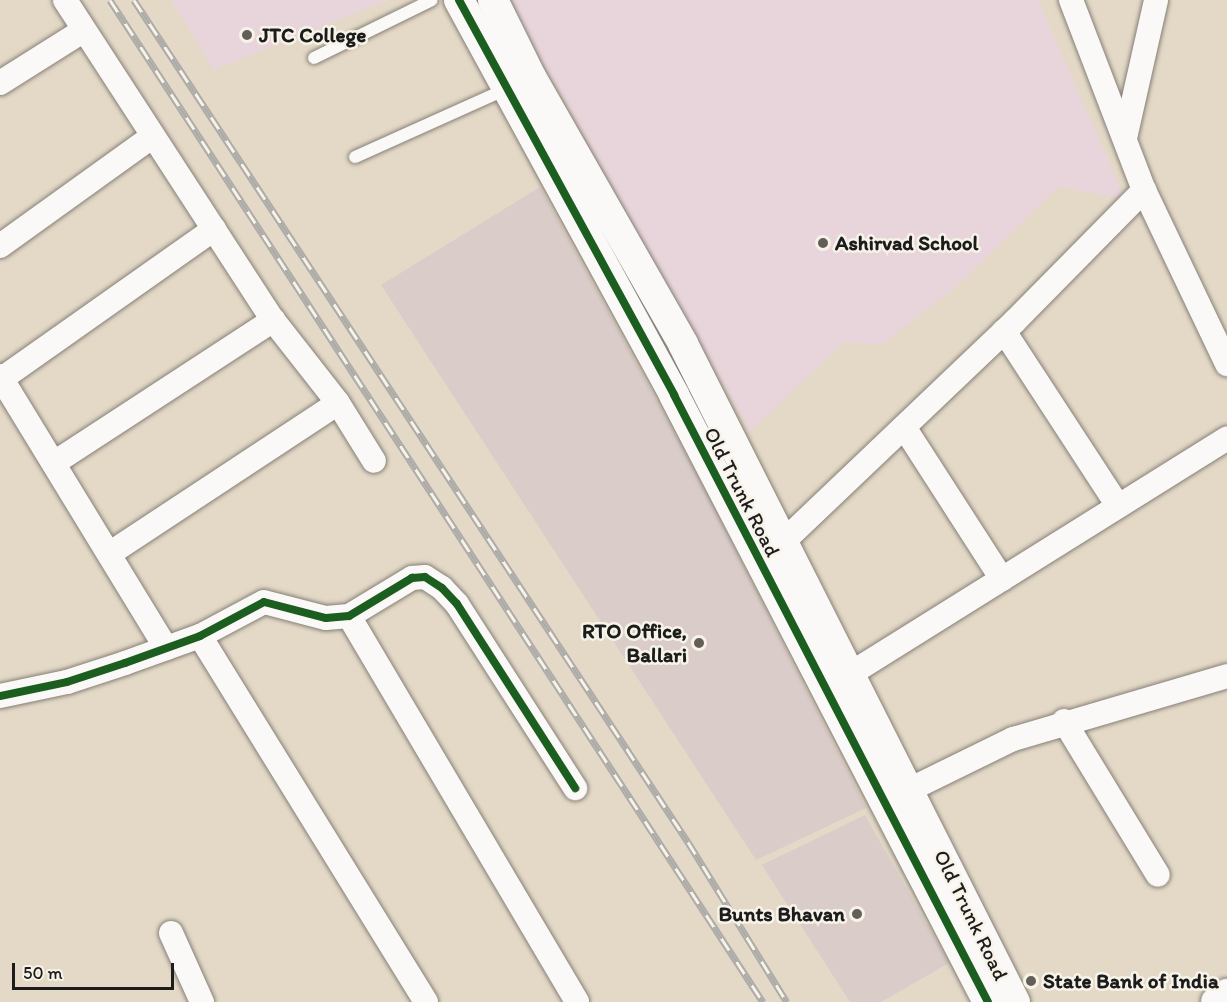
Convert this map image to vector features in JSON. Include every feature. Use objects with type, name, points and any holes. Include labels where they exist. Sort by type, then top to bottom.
[{"type":"street","points":[[65,0],[273,320],[338,403],[374,461]]},
{"type":"street","name":"Old Trunk Road","points":[[459,0],[653,357],[988,1002]]},
{"type":"street","name":"Old Trunk Road","points":[[493,0],[531,77],[683,344],[850,674],[911,789],[1015,1002]]},
{"type":"street","points":[[1071,0],[1144,190],[1227,364]]},
{"type":"street","points":[[1125,138],[1156,0]]},
{"type":"street","points":[[0,83],[84,30]]},
{"type":"street","points":[[0,246],[153,136]]},
{"type":"street","points":[[783,541],[1004,331],[1144,190]]},
{"type":"street","points":[[166,648],[1,378],[213,229]]},
{"type":"street","points":[[54,463],[273,320]]},
{"type":"street","points":[[1004,331],[1118,506]]},
{"type":"street","points":[[653,357],[683,344]]},
{"type":"street","points":[[109,554],[338,403]]},
{"type":"street","points":[[904,427],[1002,579]]},
{"type":"street","points":[[850,674],[1227,438]]},
{"type":"street","points":[[0,696],[67,682],[200,636],[264,602],[326,618],[349,616],[412,578],[425,577],[442,588],[457,604],[575,788]]},
{"type":"street","points":[[349,616],[577,1002]]},
{"type":"street","points":[[200,636],[426,1002]]},
{"type":"street","points":[[911,789],[1013,739],[1064,721],[1136,704],[1227,676]]},
{"type":"street","points":[[1064,721],[1158,875]]},
{"type":"street","points":[[171,933],[202,1002]]},
{"type":"street","points":[[1216,1002],[1227,994]]},
{"type":"lane","points":[[314,57],[432,0]]},
{"type":"lane","points":[[355,157],[507,88]]},
{"type":"shaded area","name":"JTC College","points":[[171,0],[388,0],[214,70]]},
{"type":"shaded area","name":"Ashirvad School","points":[[512,0],[1038,0],[1125,199],[1058,187],[955,288],[881,345],[844,342],[750,432],[523,28]]},
{"type":"building","name":"RTO Office, Ballari","points":[[540,187],[699,478],[866,808],[756,860],[381,285]]},
{"type":"building","name":"Bunts Bhavan","points":[[865,815],[949,963],[881,1002],[850,1002],[762,865]]},
{"type":"railway","points":[[110,0],[763,1002]]},
{"type":"railway","points":[[134,0],[688,842],[787,1002]]},
{"type":"cycle path","points":[[459,0],[674,395],[988,1002]]},
{"type":"cycle path","points":[[0,696],[67,682],[125,663],[200,636],[264,602],[326,618],[349,616],[412,578],[425,577],[442,588],[457,604],[575,788]]},
{"type":"place","name":"JTC College","points":[[247,35]]},
{"type":"place","name":"Ashirvad School","points":[[823,243]]},
{"type":"place","name":"RTO Office, Ballari","points":[[699,643]]},
{"type":"place","name":"Bunts Bhavan","points":[[857,914]]},
{"type":"place","name":"State Bank of India","points":[[1031,981]]}]
